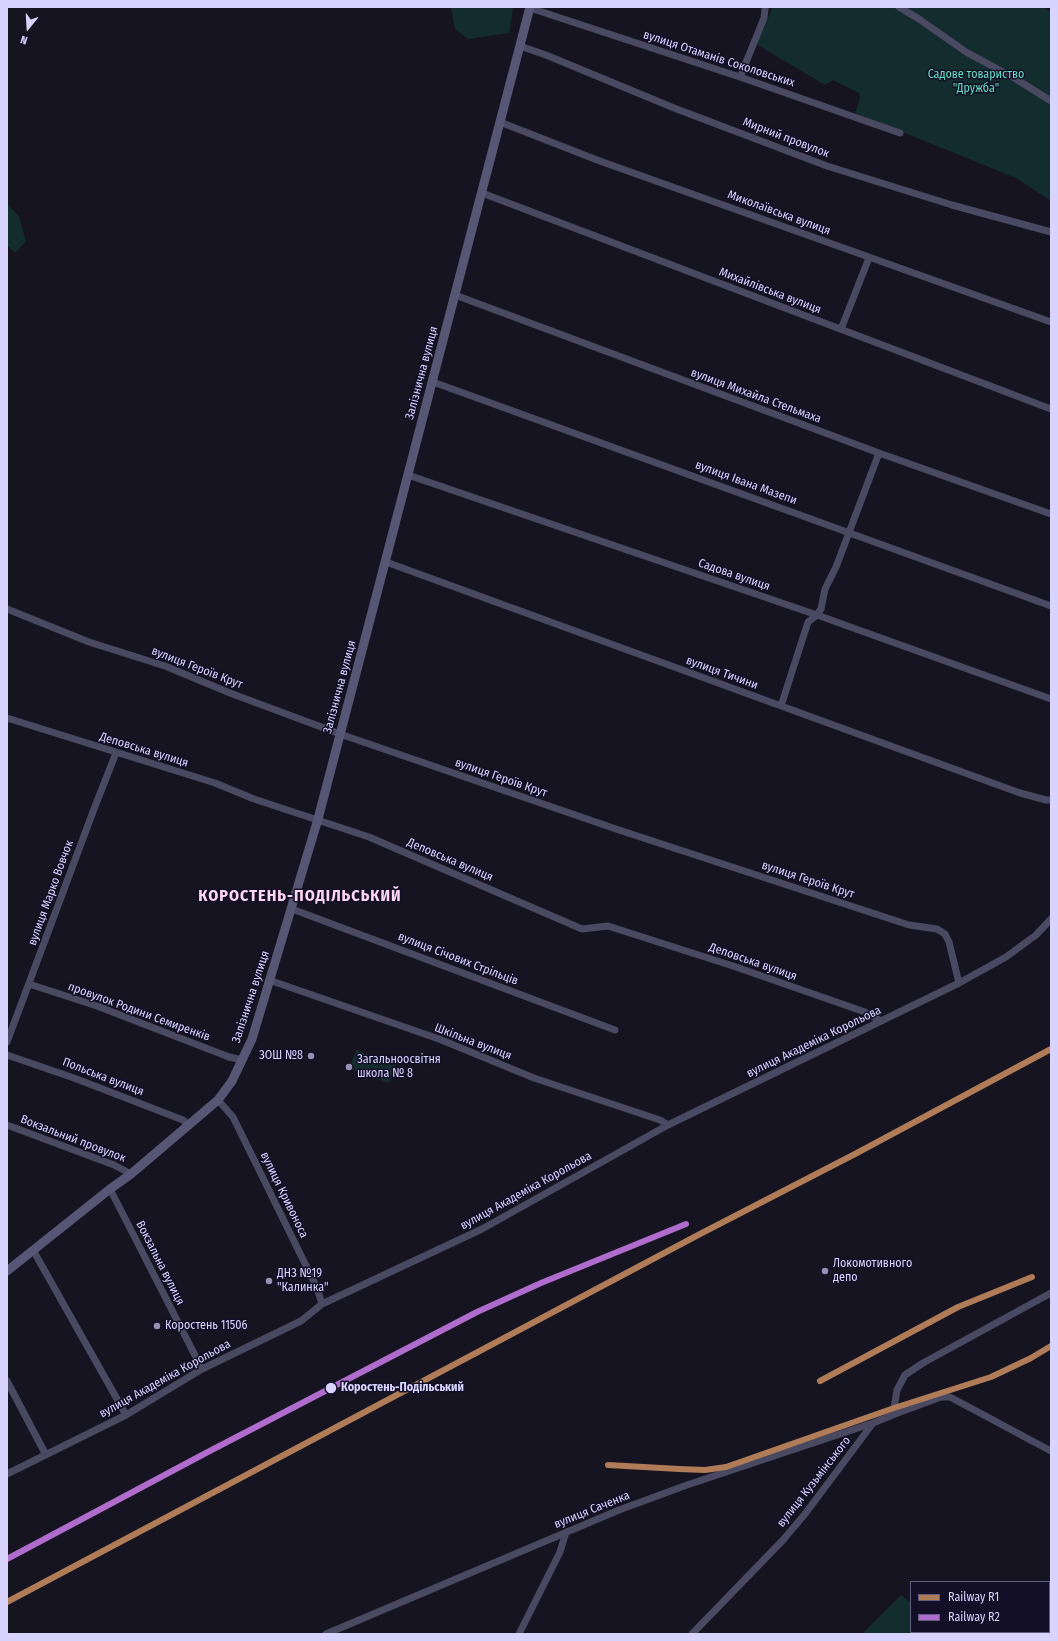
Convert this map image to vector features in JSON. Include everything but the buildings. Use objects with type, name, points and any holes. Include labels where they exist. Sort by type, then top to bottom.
[{"type":"street","points":[[899,7],[966,52],[1016,79],[1051,101]]},
{"type":"street","name":"Залізнична вулиця","points":[[7,1271],[131,1174],[218,1100],[232,1081],[252,1039],[318,820],[530,8]]},
{"type":"street","name":"вулиця Отаманів Соколовських","points":[[530,8],[740,77],[900,133]]},
{"type":"street","points":[[740,77],[764,18],[764,8]]},
{"type":"street","name":"Мирний провулок","points":[[520,46],[546,55],[674,108],[827,166],[1051,232]]},
{"type":"street","name":"Миколаївська вулиця","points":[[500,122],[597,160],[1051,322]]},
{"type":"street","name":"Михайлівська вулиця","points":[[482,193],[1051,409]]},
{"type":"street","points":[[841,329],[869,258]]},
{"type":"street","name":"вулиця Михайла Стельмаха","points":[[455,295],[879,453],[1051,514]]},
{"type":"street","name":"вулиця Івана Мазепи","points":[[433,382],[1051,606]]},
{"type":"street","points":[[781,706],[808,622],[821,609],[825,589],[836,568],[879,453]]},
{"type":"street","name":"Садова вулиця","points":[[408,475],[816,615],[1051,699]]},
{"type":"street","name":"вулиця Тичини","points":[[386,562],[1020,793],[1051,800]]},
{"type":"street","name":"вулиця Героїв Крут","points":[[7,609],[90,642],[165,666],[230,693],[340,734],[616,829],[908,925],[937,929],[945,934],[949,942],[959,982]]},
{"type":"street","name":"Деповська вулиця","points":[[7,718],[209,781],[254,799],[369,837],[582,929],[608,926],[865,1012],[881,1021]]},
{"type":"street","name":"вулиця Марко Вовчок","points":[[7,1042],[116,753]]},
{"type":"street","name":"вулиця Січових Стрільців","points":[[292,910],[615,1030]]},
{"type":"street","name":"вулиця Академіка Корольова","points":[[7,1474],[126,1415],[202,1369],[301,1321],[322,1304],[482,1229],[668,1125],[959,982],[1006,957],[1036,935],[1051,919]]},
{"type":"street","name":"Шкільна вулиця","points":[[269,980],[438,1039],[534,1078],[660,1120],[668,1125]]},
{"type":"street","name":"провулок Родини Семиренків","points":[[29,984],[97,1006],[229,1057],[242,1060]]},
{"type":"street","name":"Польська вулиця","points":[[7,1055],[74,1078],[176,1117],[189,1125]]},
{"type":"street","name":"вулиця Кривоноса","points":[[218,1100],[233,1117],[317,1288],[322,1304]]},
{"type":"street","name":"Вокзальний провулок","points":[[7,1124],[114,1165],[131,1174]]},
{"type":"street","name":"Вокзальна вулиця","points":[[110,1189],[202,1369]]},
{"type":"street","points":[[33,1250],[126,1415]]},
{"type":"street","points":[[895,1414],[894,1408],[899,1386],[905,1375],[911,1370],[1051,1293]]},
{"type":"street","points":[[7,1381],[46,1456]]},
{"type":"street","name":"вулиця Кузьмінського","points":[[692,1634],[805,1514],[874,1423],[942,1397],[950,1397],[1051,1451]]},
{"type":"street","name":"вулиця Саченка","points":[[326,1634],[619,1510],[687,1485],[874,1423]]},
{"type":"street","points":[[519,1634],[560,1552],[566,1532]]},
{"type":"green space","points":[[451,7],[513,7],[509,33],[468,39],[455,29]]},
{"type":"green space","name":"Садове товариство \"Дружба\"","points":[[773,7],[1043,7],[1051,12],[1051,201],[1016,178],[855,113],[860,98],[859,93],[833,80],[825,85],[756,44]]},
{"type":"green space","points":[[7,203],[19,217],[26,241],[15,253],[7,245]]},
{"type":"green space","points":[[356,1050],[396,1064],[389,1083],[349,1069]]},
{"type":"green space","points":[[901,1595],[910,1602],[910,1633],[951,1634],[862,1634]]},
{"type":"rail line","name":"R1","points":[[7,1602],[1051,1049]]},
{"type":"rail line","name":"R2","points":[[7,1559],[204,1454],[477,1312],[541,1283],[686,1224]]},
{"type":"rail line","name":"R1","points":[[820,1381],[958,1307],[1032,1277]]},
{"type":"rail line","name":"R1","points":[[608,1465],[705,1470],[726,1467],[894,1408],[991,1377],[1031,1358],[1051,1346]]},
{"type":"place","name":"ЗОШ №8","points":[[311,1056]]},
{"type":"place","name":"Загальноосвітня школа № 8","points":[[349,1067]]},
{"type":"place","name":"Локомотивного депо","points":[[825,1271]]},
{"type":"place","name":"ДНЗ №19 \"Калинка\"","points":[[269,1281]]},
{"type":"place","name":"Коростень 11506","points":[[157,1326]]},
{"type":"place","name":"Коростень-Подільський","points":[[331,1388]]},
{"type":"district","name":"КОРОСТЕНЬ-ПОДІЛЬСЬКИЙ","points":[[300,897]]}]
